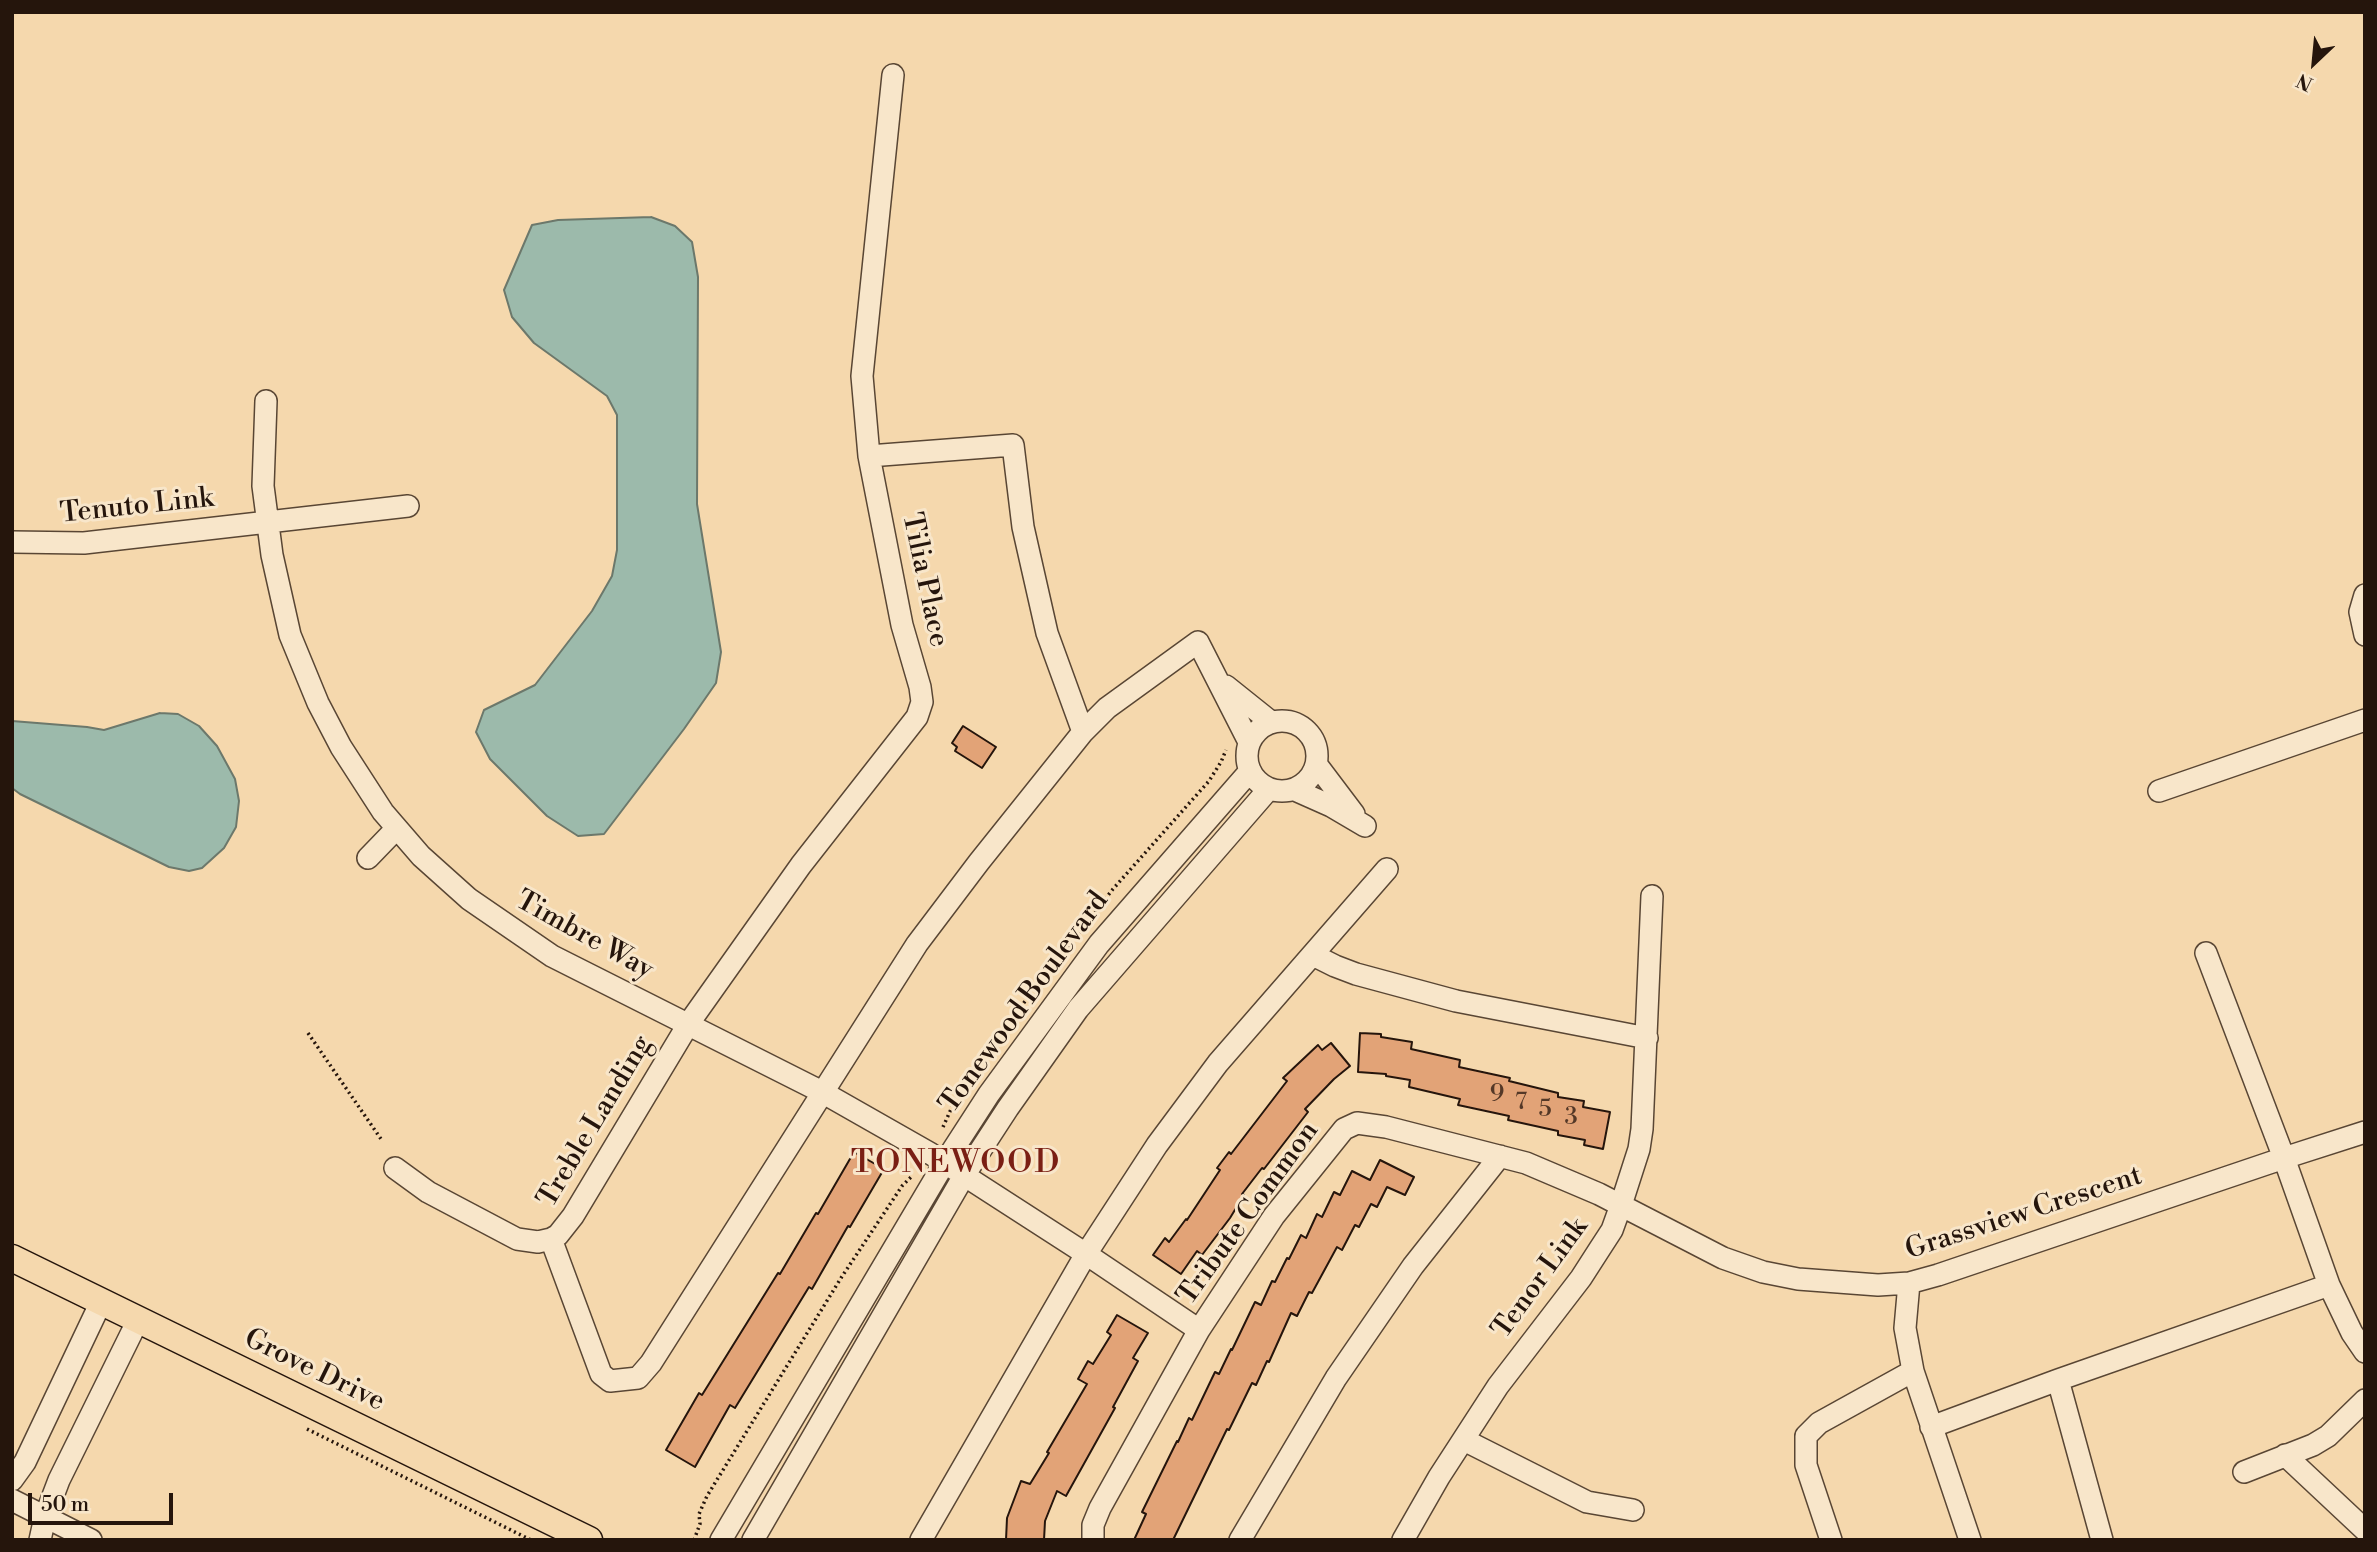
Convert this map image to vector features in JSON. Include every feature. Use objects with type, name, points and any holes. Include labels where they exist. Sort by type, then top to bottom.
[{"type":"main road","name":"Grove Drive","points":[[12,1258],[589,1540]]},
{"type":"street","name":"Tilia Place","points":[[689,1023],[800,864],[917,717],[922,702],[902,625],[869,456],[862,376],[893,75]]},
{"type":"street","name":"Timbre Way","points":[[266,401],[262,458],[266,522],[290,635],[299,660],[341,747],[397,829],[421,856],[469,899],[523,938],[578,970],[822,1091],[965,1174]]},
{"type":"street","points":[[869,456],[1013,445],[1023,527],[1047,633],[1083,732]]},
{"type":"street","name":"Tenuto Link","points":[[12,542],[84,543],[408,506]]},
{"type":"street","points":[[2365,595],[2360,612],[2365,635]]},
{"type":"street","points":[[551,1239],[601,1374],[610,1381],[639,1378],[917,944],[952,895],[1083,732],[1107,708],[1198,642],[1250,742]]},
{"type":"street","points":[[1214,675],[1271,722]]},
{"type":"street","points":[[2159,791],[2365,719]]},
{"type":"street","points":[[1284,721],[1304,728],[1317,747],[1317,765],[1309,781],[1295,790],[1282,792],[1268,789],[1257,782],[1250,771],[1247,758],[1250,742],[1259,729],[1271,722],[1284,721]]},
{"type":"street","points":[[1295,790],[1331,806],[1365,826],[1332,788],[1317,765]]},
{"type":"street","name":"Tonewood Boulevard","points":[[721,1540],[945,1162],[1027,1040],[1099,944],[1250,771]]},
{"type":"street","name":"Tonewood Boulevard","points":[[753,1540],[965,1174],[1008,1108],[1078,1009],[1268,789]]},
{"type":"street","points":[[368,858],[397,829]]},
{"type":"street","points":[[921,1540],[1086,1254],[1157,1145],[1218,1063],[1387,869]]},
{"type":"street","name":"Tenor Link","points":[[1403,1540],[1498,1386],[1587,1269],[1612,1230],[1639,1149],[1642,1129],[1652,896]]},
{"type":"street","points":[[2206,953],[2329,1285],[2352,1333],[2365,1352]]},
{"type":"street","points":[[1313,955],[1356,974],[1456,1001],[1647,1038]]},
{"type":"street","name":"Treble Landing","points":[[395,1168],[428,1192],[517,1239],[538,1242],[551,1239],[558,1235],[573,1216],[689,1023]]},
{"type":"street","name":"Tribute Common","points":[[1093,1540],[1093,1525],[1100,1508],[1199,1330],[1274,1216],[1344,1129],[1357,1123],[1370,1123],[1526,1163],[1621,1205]]},
{"type":"street","name":"Grassview Crescent","points":[[1621,1205],[1723,1258],[1763,1272],[1847,1284],[1909,1283],[2365,1132]]},
{"type":"street","points":[[1240,1540],[1336,1378],[1413,1266],[1500,1156]]},
{"type":"street","name":"Tribute Common","points":[[965,1174],[1199,1330]]},
{"type":"street","points":[[1909,1283],[1905,1328],[1913,1371],[1970,1540]]},
{"type":"street","points":[[1931,1427],[2329,1285]]},
{"type":"street","points":[[12,1480],[25,1462],[101,1302]]},
{"type":"street","points":[[40,1540],[59,1480],[138,1320]]},
{"type":"street","points":[[1831,1540],[1806,1465],[1806,1436],[1819,1423],[1913,1371]]},
{"type":"street","points":[[2058,1380],[2102,1540]]},
{"type":"street","points":[[2244,1472],[2314,1445],[2328,1436],[2365,1400]]},
{"type":"street","points":[[1464,1440],[1587,1502],[1633,1510]]},
{"type":"street","points":[[2285,1455],[2365,1530]]},
{"type":"street","points":[[12,1500],[91,1540]]},
{"type":"path","points":[[308,1033],[382,1139]]},
{"type":"path","points":[[694,1540],[700,1524],[699,1514],[714,1485],[841,1278],[907,1179],[919,1171]]},
{"type":"shaded area","points":[[651,217],[675,226],[692,242],[698,277],[697,504],[721,652],[716,683],[604,834],[578,836],[547,816],[490,759],[476,732],[484,710],[535,685],[592,611],[612,576],[617,550],[617,415],[607,396],[534,343],[512,317],[504,290],[532,225],[558,220]]},
{"type":"shaded area","points":[[160,713],[178,714],[199,726],[217,746],[235,779],[239,801],[236,827],[224,848],[202,868],[189,871],[169,867],[12,788],[12,721],[104,730]]},
{"type":"building","points":[[963,726],[996,747],[982,768],[955,751],[957,747],[952,743]]},
{"type":"building","points":[[1360,1033],[1381,1034],[1381,1037],[1412,1042],[1411,1049],[1460,1060],[1459,1067],[1510,1078],[1509,1081],[1558,1093],[1558,1097],[1584,1101],[1583,1107],[1610,1112],[1603,1149],[1584,1145],[1585,1140],[1558,1135],[1558,1131],[1508,1120],[1509,1116],[1458,1105],[1460,1099],[1409,1087],[1410,1080],[1386,1074],[1358,1072]]},
{"type":"building","points":[[1331,1043],[1350,1066],[1305,1109],[1308,1112],[1242,1194],[1244,1195],[1230,1218],[1202,1255],[1197,1251],[1181,1274],[1153,1255],[1165,1238],[1169,1242],[1187,1220],[1220,1170],[1217,1168],[1229,1152],[1231,1154],[1287,1081],[1283,1078],[1318,1045],[1322,1050]]},
{"type":"building","points":[[854,1152],[884,1169],[812,1289],[809,1287],[735,1408],[730,1405],[695,1467],[666,1450],[699,1393],[702,1395],[816,1213],[818,1214]]},
{"type":"building","points":[[1380,1160],[1414,1177],[1405,1195],[1387,1187],[1377,1207],[1371,1204],[1359,1227],[1355,1225],[1342,1250],[1337,1247],[1297,1316],[1291,1313],[1269,1362],[1267,1361],[1256,1385],[1252,1383],[1229,1430],[1227,1429],[1173,1540],[1134,1540],[1146,1514],[1142,1512],[1177,1441],[1189,1418],[1192,1420],[1215,1372],[1219,1374],[1255,1302],[1261,1305],[1272,1281],[1275,1282],[1301,1235],[1306,1238],[1317,1214],[1322,1217],[1334,1192],[1340,1195],[1352,1171],[1370,1180]]},
{"type":"building","points":[[1117,1315],[1148,1333],[1133,1358],[1138,1361],[1113,1407],[1115,1408],[1066,1496],[1057,1491],[1045,1521],[1044,1540],[1006,1540],[1007,1518],[1021,1481],[1030,1484],[1049,1453],[1047,1452],[1087,1384],[1078,1379],[1088,1361],[1093,1364],[1111,1335],[1107,1332]]},
{"type":"district","name":"TONEWOOD","points":[[956,1164]]}]
